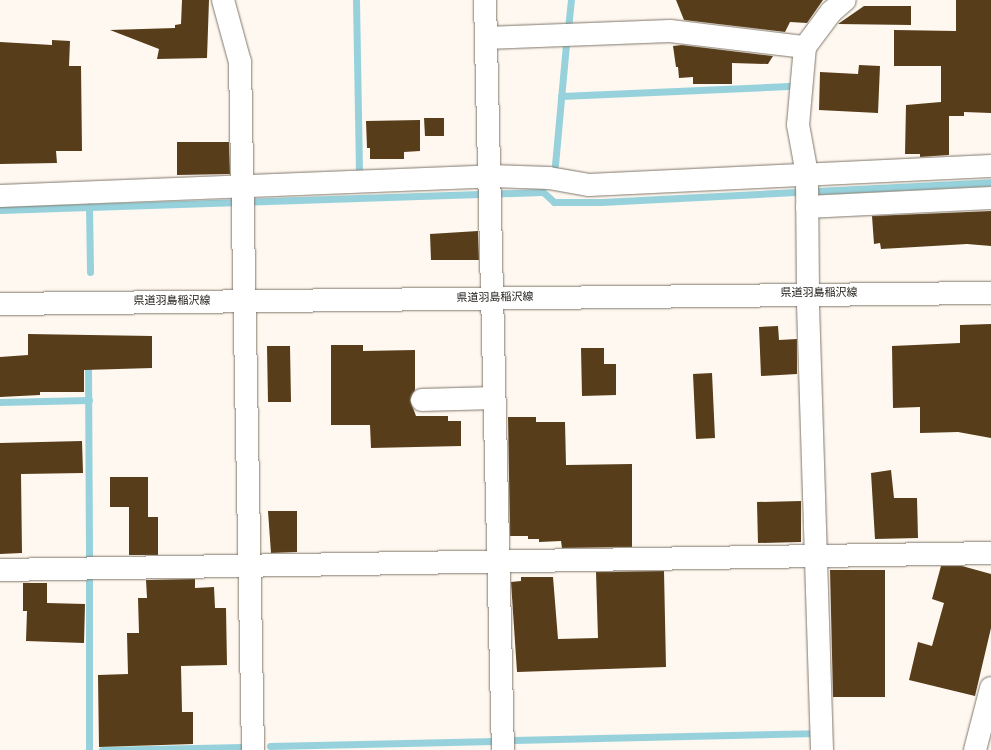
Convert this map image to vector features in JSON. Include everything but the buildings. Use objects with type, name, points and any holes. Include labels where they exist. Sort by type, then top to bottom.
[{"type":"street","points":[[223,0],[240,62],[241,198],[253,750]]},
{"type":"street","points":[[485,0],[488,189],[503,750]]},
{"type":"street","points":[[822,750],[818,555],[808,293],[807,190],[798,125],[805,47],[831,12],[845,0]]},
{"type":"street","points":[[486,38],[670,31],[805,47]]},
{"type":"street","points":[[807,190],[991,166]]},
{"type":"street","points":[[0,196],[241,198],[488,189],[549,178],[589,185],[807,190],[991,198]]},
{"type":"street","name":"県道羽島稲沢線","points":[[0,304],[808,293],[991,293]]},
{"type":"street","points":[[422,400],[494,398]]},
{"type":"street","points":[[0,570],[249,564],[991,553]]},
{"type":"street","points":[[982,736],[991,688]]},
{"type":"waterway","points":[[356,0],[359,180]]},
{"type":"waterway","points":[[568,28],[571,0]]},
{"type":"waterway","points":[[555,165],[566,43]]},
{"type":"waterway","points":[[561,96],[794,86]]},
{"type":"waterway","points":[[0,210],[543,192],[554,202],[601,202],[991,182]]},
{"type":"waterway","points":[[89,206],[90,272]]},
{"type":"waterway","points":[[88,362],[89,558]]},
{"type":"waterway","points":[[0,402],[89,400]]},
{"type":"waterway","points":[[89,580],[89,750]]},
{"type":"waterway","points":[[513,740],[816,733]]},
{"type":"waterway","points":[[270,746],[495,741]]},
{"type":"waterway","points":[[102,750],[242,747]]}]
